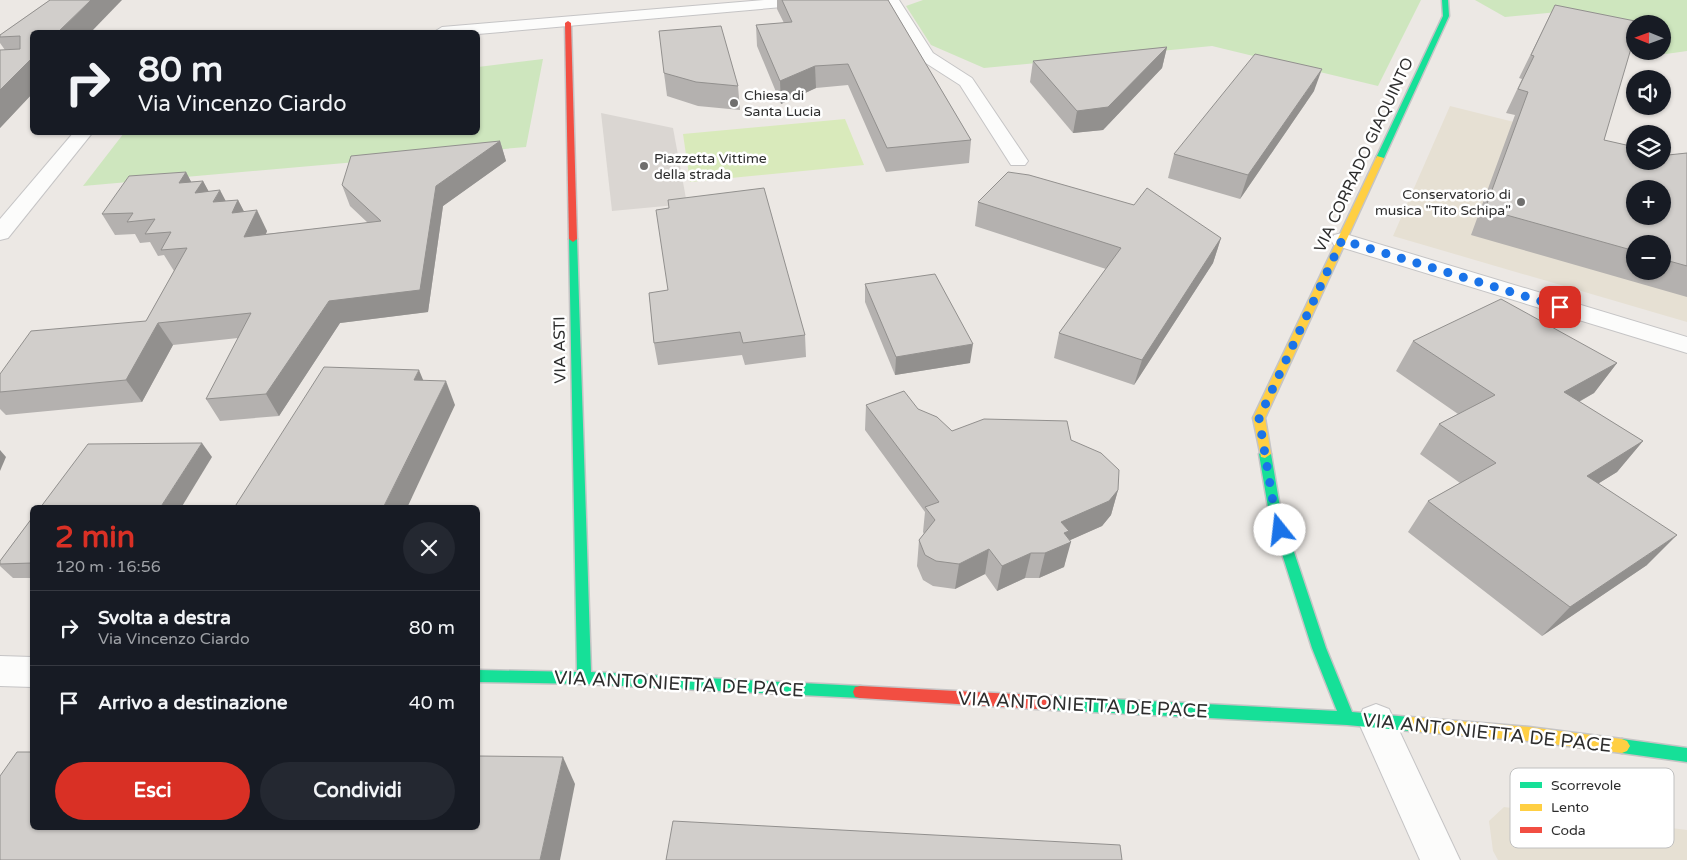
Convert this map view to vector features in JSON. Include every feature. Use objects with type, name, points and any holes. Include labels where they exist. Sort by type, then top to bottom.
[{"type":"street","points":[[470,30],[817,0]]},
{"type":"street","points":[[892,0],[927,56],[966,82],[1018,161]]},
{"type":"street","name":"VIA CORRADO GIAQUINTO","points":[[1361,720],[1319,648],[1275,514],[1259,418],[1446,16],[1445,0]]},
{"type":"street","name":"VIA ASTI","points":[[568,23],[584,678]]},
{"type":"street","points":[[0,233],[82,135]]},
{"type":"street","points":[[1342,240],[1687,346]]},
{"type":"street","points":[[0,671],[30,672]]},
{"type":"street","name":"VIA ANTONIETTA DE PACE","points":[[480,676],[584,678],[1361,720],[1529,734],[1687,755]]},
{"type":"street","points":[[1361,720],[1440,860]]},
{"type":"shaded area","name":"Conservatorio di musica \"Tito Schipa\"","points":[[1450,106],[1626,150],[1626,170],[1671,170],[1671,162],[1687,165],[1687,322],[1393,236]]},
{"type":"shaded area","name":"Piazzetta Vittime della strada","points":[[601,113],[673,128],[687,204],[612,211]]},
{"type":"shaded area","points":[[1504,807],[1510,808],[1510,848],[1674,848],[1674,828],[1687,830],[1687,860],[1498,860],[1493,851],[1489,821]]},
{"type":"green space","points":[[923,0],[1421,0],[1378,86],[1212,46],[984,68],[931,45],[906,6]]},
{"type":"green space","points":[[1475,0],[1687,0],[1687,51],[1671,53],[1671,15],[1626,15],[1626,34],[1579,10],[1505,17]]},
{"type":"green space","points":[[543,59],[526,147],[83,186],[122,135],[480,135],[480,67]]},
{"type":"green space","points":[[845,119],[864,165],[690,182],[683,134]]},
{"type":"building","points":[[50,0],[91,0],[60,30],[30,30],[30,60],[0,90],[0,50],[20,49],[20,36],[0,37],[0,35]]},
{"type":"building","points":[[782,0],[888,0],[971,140],[887,148],[848,64],[815,66],[780,81],[756,25],[792,22]]},
{"type":"building","points":[[1555,5],[1626,19],[1626,60],[1628,60],[1604,140],[1626,145],[1626,170],[1671,170],[1671,155],[1687,153],[1687,266],[1671,262],[1671,235],[1626,235],[1626,248],[1485,209],[1528,92],[1518,89],[1534,56],[1531,55]]},
{"type":"building","points":[[721,26],[738,86],[696,82],[664,73],[659,31]]},
{"type":"building","points":[[1167,47],[1108,107],[1077,111],[1033,61]]},
{"type":"building","points":[[1255,54],[1322,69],[1248,175],[1174,154]]},
{"type":"building","points":[[500,141],[436,186],[420,290],[329,301],[266,394],[206,399],[251,313],[158,323],[126,380],[0,392],[0,374],[31,331],[146,321],[187,248],[161,250],[171,232],[145,234],[155,219],[127,222],[133,213],[102,214],[129,176],[186,172],[179,183],[203,181],[195,193],[220,190],[213,202],[238,200],[232,213],[257,210],[244,237],[381,221],[342,185],[351,156]]},
{"type":"building","points":[[1008,172],[1029,175],[1134,205],[1147,188],[1221,238],[1142,360],[1059,333],[1121,248],[978,202]]},
{"type":"building","points":[[764,188],[805,335],[743,343],[740,332],[654,343],[649,293],[668,290],[656,210],[669,208],[668,200]]},
{"type":"building","points":[[935,274],[973,344],[896,357],[865,284]]},
{"type":"building","points":[[1501,299],[1617,363],[1564,392],[1643,441],[1587,476],[1677,535],[1570,607],[1428,501],[1496,463],[1439,424],[1495,395],[1413,341]]},
{"type":"building","points":[[324,367],[419,370],[414,380],[446,381],[384,505],[236,505]]},
{"type":"building","points":[[904,391],[918,409],[937,417],[952,431],[984,419],[1067,421],[1071,440],[1101,453],[1119,470],[1118,490],[1109,501],[1061,522],[1069,531],[1064,533],[1071,542],[1045,553],[1031,553],[1002,566],[989,549],[959,564],[936,561],[925,555],[919,540],[935,520],[925,507],[939,502],[866,405]]},
{"type":"building","points":[[202,443],[162,505],[42,505],[88,444]]},
{"type":"building","points":[[30,521],[30,563],[0,564],[0,561]]},
{"type":"building","points":[[17,752],[30,752],[30,830],[480,830],[480,756],[563,757],[540,860],[0,860],[0,776]]},
{"type":"building","points":[[673,821],[1120,845],[1122,860],[666,860]]},
{"type":"traffic: fast","points":[[1380,158],[1446,16],[1445,0]]},
{"type":"traffic: fast","points":[[573,239],[584,678]]},
{"type":"traffic: fast","points":[[1265,454],[1275,513],[1319,648],[1347,718]]},
{"type":"traffic: fast","points":[[480,676],[584,678],[860,692]]},
{"type":"traffic: fast","points":[[1053,703],[1347,718],[1410,724]]},
{"type":"traffic: fast","points":[[1622,746],[1687,755]]},
{"type":"traffic: slow","points":[[1265,454],[1259,418],[1380,158]]},
{"type":"traffic: slow","points":[[1410,724],[1529,734],[1622,746]]},
{"type":"traffic: jam","points":[[568,23],[573,239]]},
{"type":"traffic: jam","points":[[860,692],[1053,703]]},
{"type":"place","name":"Chiesa di Santa Lucia","points":[[734,103]]},
{"type":"place","name":"Piazzetta Vittime della strada","points":[[644,166]]},
{"type":"place","name":"Conservatorio di musica \"Tito Schipa\"","points":[[1521,202]]},
{"type":"route","points":[[1280,530],[1275,514],[1259,418],[1342,240],[1560,307]]}]
